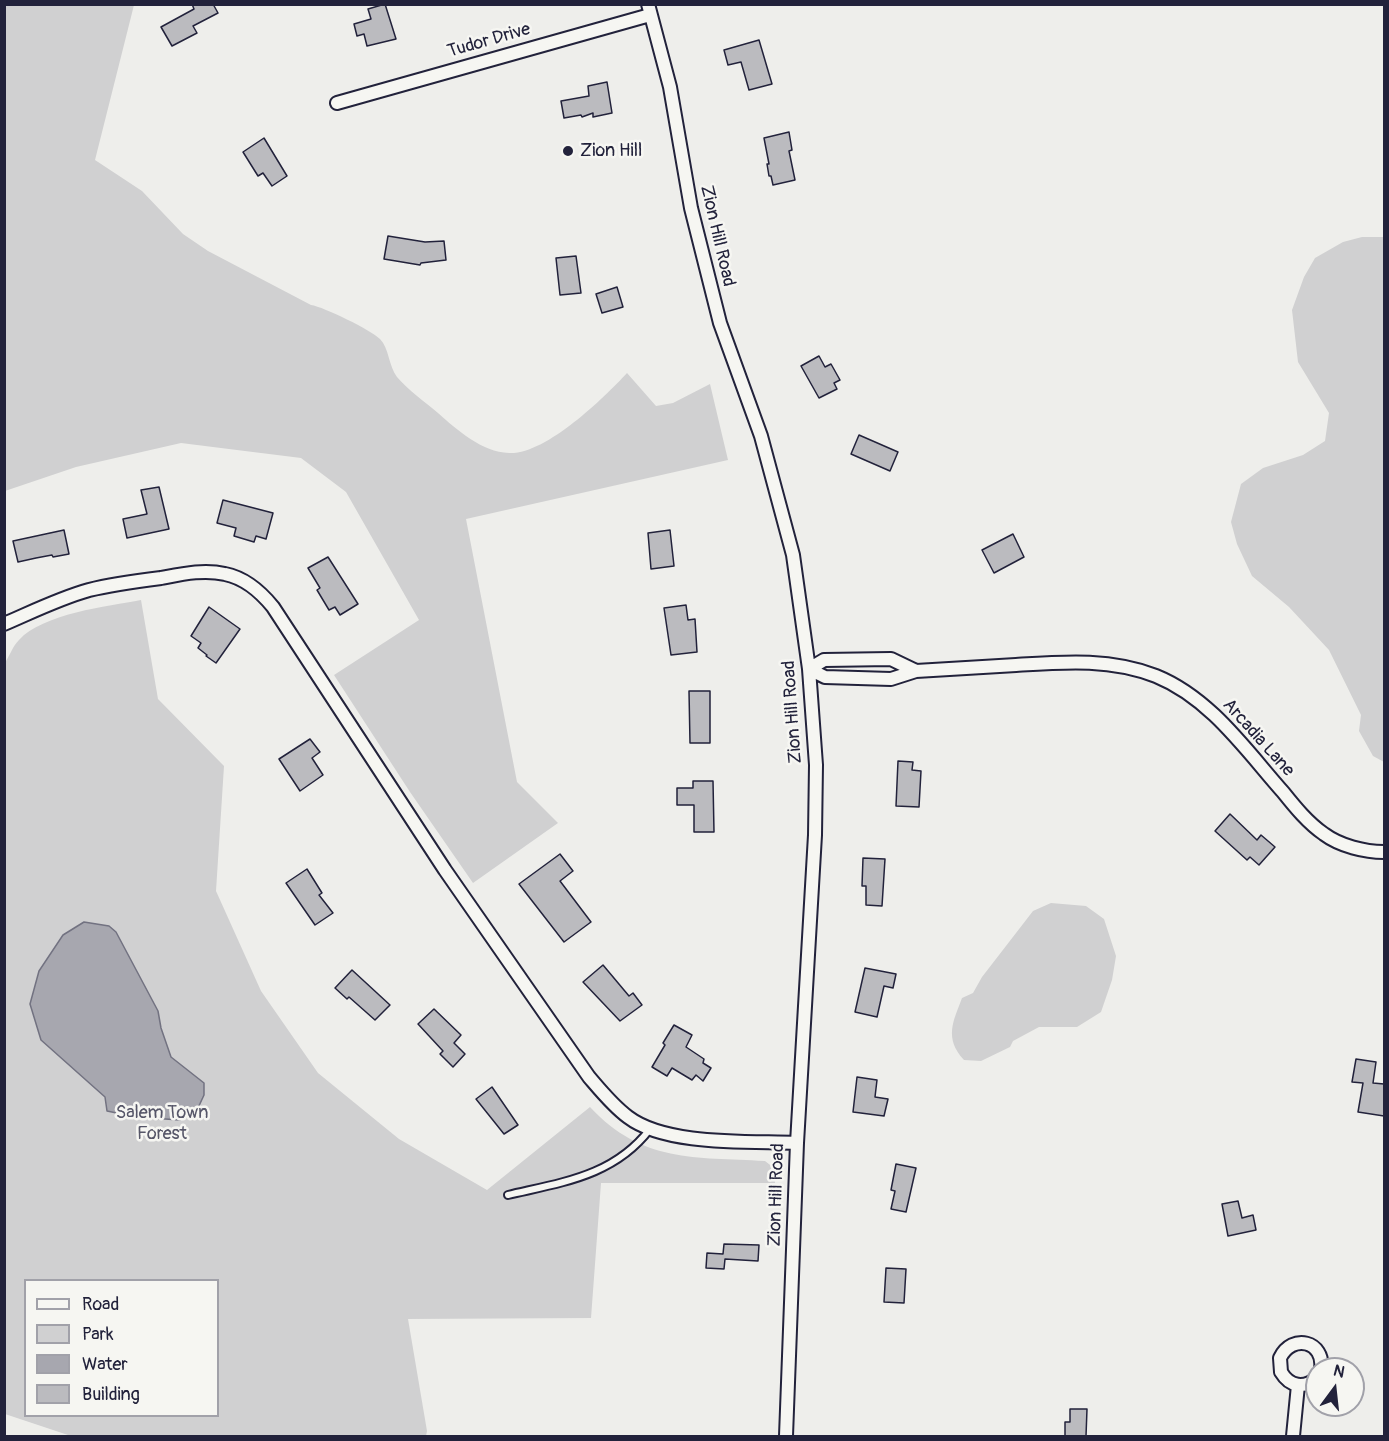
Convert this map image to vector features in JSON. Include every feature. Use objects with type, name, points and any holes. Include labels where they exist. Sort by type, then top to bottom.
[{"type":"street","name":"Tudor Drive","points":[[337,103],[649,10]]},
{"type":"street","name":"Zion Hill Road","points":[[649,10],[670,87],[691,208],[720,323],[761,436],[793,555],[809,669],[816,765],[815,835],[797,1143],[786,1437]]},
{"type":"street","points":[[4,624],[55,601],[88,591],[189,573],[226,574],[257,589],[273,607],[445,870],[589,1077],[609,1101],[628,1118],[669,1135],[702,1139],[797,1143]]},
{"type":"street","name":"Arcadia Lane","points":[[809,669],[824,660],[891,659],[916,671]]},
{"type":"street","name":"Arcadia Lane","points":[[809,669],[825,677],[891,679],[916,671],[1077,662],[1106,664],[1155,676],[1201,703],[1223,723],[1301,814],[1325,835],[1349,846],[1370,852],[1384,852]]},
{"type":"street","points":[[1305,1385],[1298,1385],[1285,1379],[1279,1365],[1280,1358],[1289,1346],[1302,1343],[1314,1347],[1320,1357]]},
{"type":"street","points":[[1293,1437],[1298,1385]]},
{"type":"lane","points":[[508,1195],[592,1174],[630,1152],[650,1129]]},
{"type":"green space","points":[[4,5],[134,5],[95,160],[142,191],[183,234],[208,251],[311,305],[336,314],[375,335],[383,343],[394,373],[401,382],[470,439],[489,449],[509,453],[539,445],[572,424],[604,397],[627,373],[656,406],[673,403],[710,384],[728,460],[466,519],[517,782],[558,823],[473,883],[410,792],[334,675],[419,620],[346,492],[301,458],[181,443],[76,467],[5,491]]},
{"type":"green space","points":[[1362,237],[1384,237],[1384,762],[1373,756],[1359,731],[1361,715],[1329,650],[1289,607],[1252,576],[1237,544],[1231,522],[1241,484],[1263,468],[1303,455],[1325,441],[1329,413],[1298,362],[1292,310],[1304,277],[1315,258],[1343,242]]},
{"type":"green space","name":"Salem Town Forest","points":[[141,600],[158,699],[224,766],[216,891],[261,991],[318,1073],[399,1139],[487,1190],[590,1107],[629,1138],[650,1148],[693,1157],[765,1161],[774,1168],[775,1183],[601,1183],[591,1318],[408,1319],[426,1436],[71,1436],[5,1414],[4,664],[19,640],[29,631],[59,618],[94,608]]},
{"type":"green space","points":[[1051,903],[1086,906],[1104,919],[1116,956],[1112,980],[1101,1012],[1077,1027],[1039,1027],[1013,1041],[1010,1047],[981,1061],[964,1060],[952,1037],[953,1022],[962,998],[973,993],[982,977],[1033,911]]},
{"type":"water","points":[[84,922],[109,926],[116,932],[158,1011],[171,1057],[204,1083],[204,1095],[198,1108],[180,1120],[136,1117],[107,1111],[105,1097],[41,1040],[30,1004],[39,971],[63,935]]},
{"type":"building","points":[[192,4],[213,4],[218,13],[193,26],[197,33],[172,46],[161,27],[194,9]]},
{"type":"building","points":[[385,4],[396,39],[367,46],[364,34],[357,36],[354,24],[371,19],[368,9]]},
{"type":"building","points":[[759,40],[772,84],[749,90],[741,62],[728,65],[724,50]]},
{"type":"building","points":[[607,82],[612,113],[593,117],[593,113],[582,117],[581,115],[564,118],[561,101],[589,96],[588,86]]},
{"type":"building","points":[[789,132],[792,150],[789,151],[795,180],[773,185],[771,176],[769,176],[764,138]]},
{"type":"building","points":[[264,138],[287,176],[272,186],[263,173],[258,176],[243,152]]},
{"type":"building","points":[[388,236],[425,242],[444,241],[446,260],[420,265],[384,259]]},
{"type":"building","points":[[576,256],[581,293],[560,295],[556,258]]},
{"type":"building","points":[[617,287],[623,307],[602,313],[596,294]]},
{"type":"building","points":[[819,356],[825,367],[831,364],[840,380],[834,383],[837,389],[819,398],[801,366]]},
{"type":"building","points":[[859,435],[898,452],[890,471],[851,454]]},
{"type":"building","points":[[159,487],[169,529],[127,538],[123,519],[147,514],[141,490]]},
{"type":"building","points":[[223,500],[273,513],[266,539],[256,536],[254,542],[234,536],[236,528],[217,523]]},
{"type":"building","points":[[64,530],[69,554],[18,562],[13,541]]},
{"type":"building","points":[[670,530],[674,566],[651,569],[648,533]]},
{"type":"building","points":[[1013,534],[1024,557],[994,573],[982,550]]},
{"type":"building","points":[[328,557],[358,604],[340,615],[335,607],[329,610],[308,568]]},
{"type":"building","points":[[686,605],[688,620],[695,619],[697,652],[671,655],[664,608]]},
{"type":"building","points":[[209,607],[240,629],[216,663],[198,648],[201,643],[191,636]]},
{"type":"building","points":[[689,691],[710,691],[710,743],[690,743]]},
{"type":"building","points":[[310,739],[320,752],[312,758],[323,775],[300,791],[279,759]]},
{"type":"building","points":[[898,761],[913,762],[912,770],[921,771],[919,807],[896,806]]},
{"type":"building","points":[[693,781],[713,781],[714,832],[694,832],[694,805],[677,805],[677,788],[693,788]]},
{"type":"building","points":[[1230,814],[1257,840],[1261,835],[1275,847],[1259,865],[1250,857],[1247,860],[1215,831]]},
{"type":"building","points":[[560,854],[573,871],[560,881],[591,922],[564,942],[519,884]]},
{"type":"building","points":[[863,858],[885,859],[882,906],[866,905],[866,886],[862,886]]},
{"type":"building","points":[[307,869],[322,893],[319,895],[333,913],[315,925],[286,883]]},
{"type":"building","points":[[603,965],[629,996],[633,993],[642,1005],[620,1021],[583,982]]},
{"type":"building","points":[[865,968],[896,974],[893,988],[884,986],[877,1017],[855,1012]]},
{"type":"building","points":[[352,970],[390,1005],[375,1020],[335,988]]},
{"type":"building","points":[[434,1009],[461,1035],[454,1043],[465,1054],[453,1067],[440,1054],[443,1051],[418,1024]]},
{"type":"building","points":[[674,1025],[692,1035],[686,1047],[704,1059],[703,1063],[711,1068],[703,1081],[696,1075],[692,1080],[672,1068],[667,1076],[652,1067]]},
{"type":"building","points":[[1356,1059],[1376,1062],[1373,1083],[1384,1084],[1384,1116],[1358,1112],[1363,1083],[1352,1082]]},
{"type":"building","points":[[857,1077],[877,1080],[875,1097],[888,1099],[884,1116],[853,1112]]},
{"type":"building","points":[[492,1087],[518,1125],[504,1134],[476,1099]]},
{"type":"building","points":[[896,1164],[916,1168],[906,1212],[891,1209],[895,1191],[891,1190]]},
{"type":"building","points":[[1238,1201],[1242,1218],[1253,1215],[1256,1230],[1228,1236],[1222,1204]]},
{"type":"building","points":[[724,1244],[759,1245],[758,1261],[725,1259],[724,1269],[706,1268],[707,1253],[723,1254]]},
{"type":"building","points":[[886,1268],[906,1269],[904,1303],[884,1302]]},
{"type":"building","points":[[1070,1409],[1087,1409],[1086,1436],[1065,1436],[1065,1422],[1070,1422]]},
{"type":"place","name":"Zion Hill","points":[[568,151]]}]
